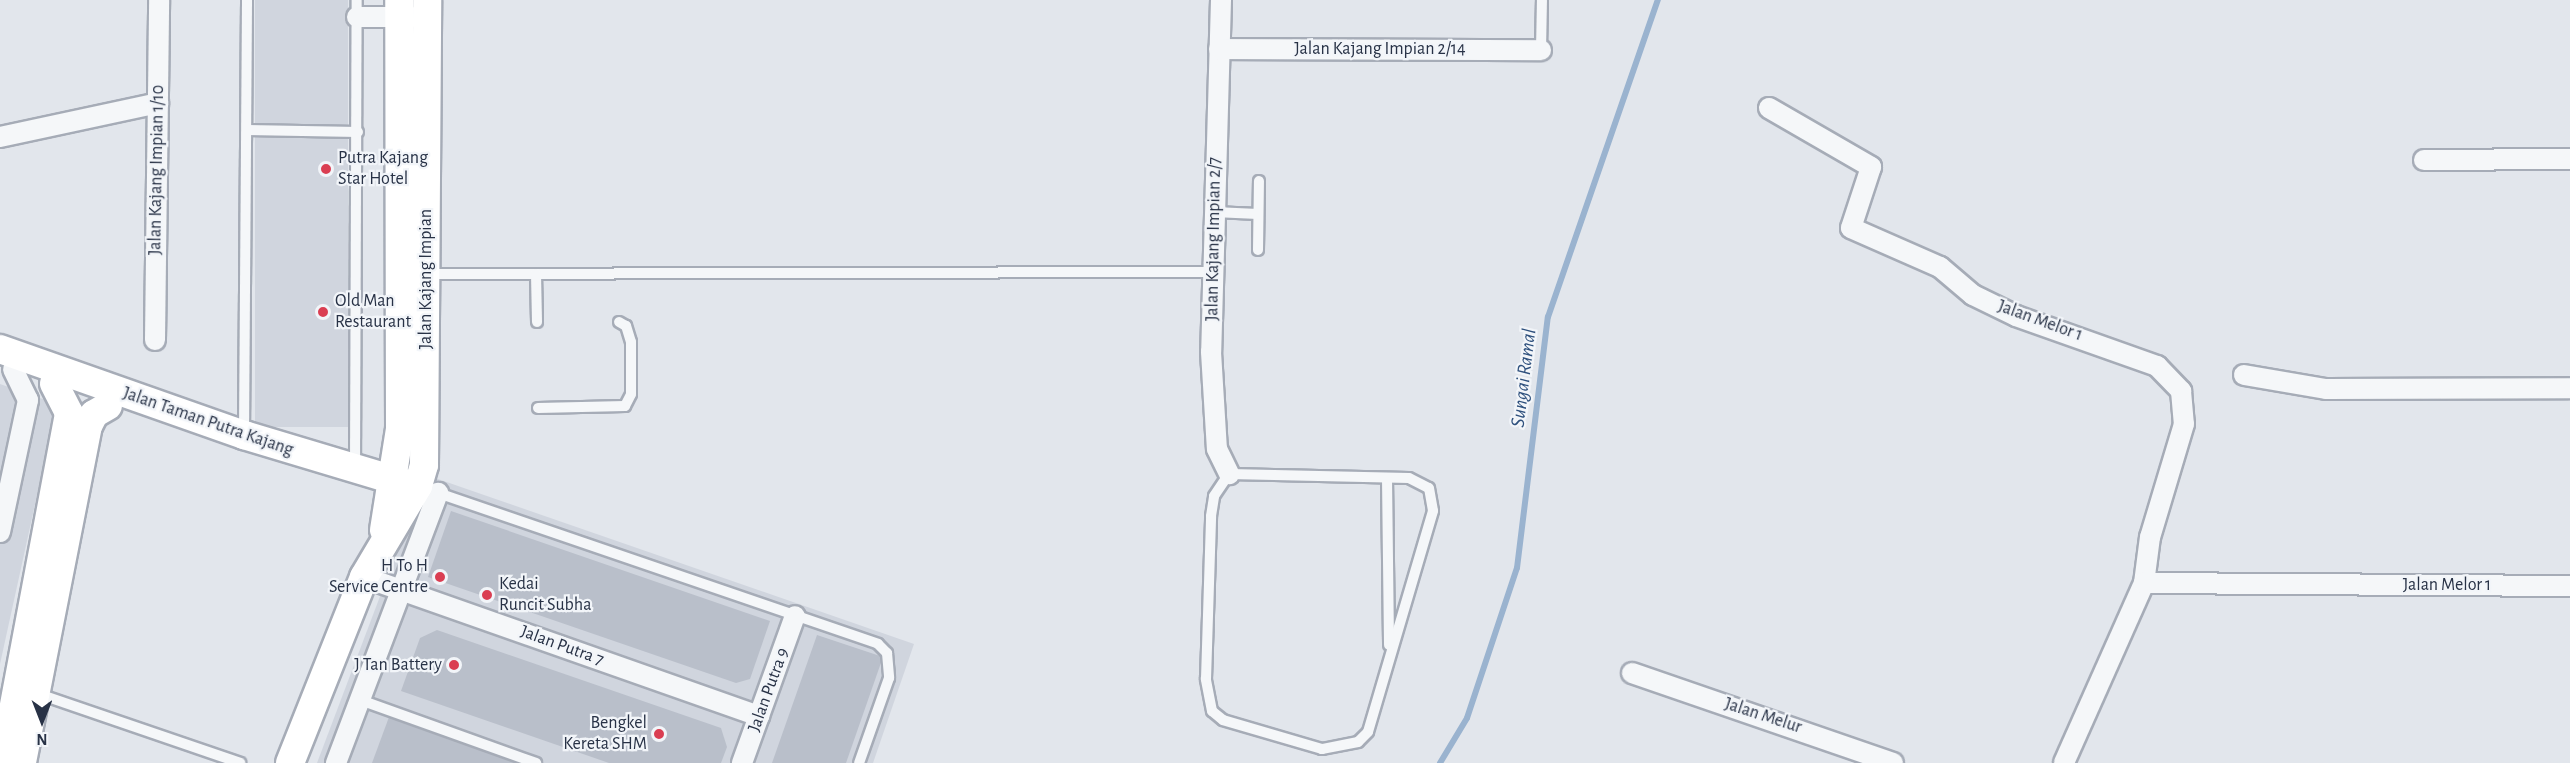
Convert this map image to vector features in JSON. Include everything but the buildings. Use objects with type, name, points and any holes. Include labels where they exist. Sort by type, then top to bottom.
[{"type":"street","name":"Jalan Kajang Impian 1/10","points":[[155,340],[159,0]]},
{"type":"street","name":"Jalan Kajang Impian 2/7","points":[[1221,0],[1213,272],[1217,449],[1229,474]]},
{"type":"street","points":[[357,9],[427,9]]},
{"type":"street","name":"Jalan Kajang Impian","points":[[399,9],[396,274],[400,429],[409,491]]},
{"type":"street","name":"Jalan Kajang Impian","points":[[290,763],[364,577],[424,465],[427,9]]},
{"type":"street","name":"Jalan Kajang Impian 2/14","points":[[1219,49],[1541,50]]},
{"type":"street","points":[[0,137],[158,103]]},
{"type":"street","name":"Jalan Melor 1","points":[[1769,108],[1871,167],[1851,228],[1940,267],[1973,295],[2016,316],[2130,355],[2157,366],[2176,381],[2184,402],[2184,424],[2150,537],[2144,583],[2064,763]]},
{"type":"street","points":[[2424,159],[2570,159]]},
{"type":"street","points":[[4,361],[98,403],[409,491],[403,589],[363,701],[336,763]]},
{"type":"street","points":[[0,532],[28,400],[4,361]]},
{"type":"street","name":"Jalan Taman Putra Kajang","points":[[4,361],[98,403],[244,435],[355,470],[409,491]]},
{"type":"street","points":[[2244,375],[2326,389],[2570,388]]},
{"type":"street","points":[[3,763],[98,403]]},
{"type":"street","points":[[22,763],[20,702],[88,426],[98,403]]},
{"type":"street","name":"Jalan Putra 7","points":[[364,577],[759,716]]},
{"type":"street","name":"Jalan Melor 1","points":[[2144,583],[2570,586]]},
{"type":"street","name":"Jalan Putra 9","points":[[742,763],[795,616]]},
{"type":"street","name":"Jalan Melur","points":[[1632,673],[1893,763]]},
{"type":"lane","points":[[244,435],[247,0]]},
{"type":"lane","points":[[1541,50],[1542,0]]},
{"type":"lane","points":[[355,470],[357,9]]},
{"type":"lane","points":[[247,130],[358,132]]},
{"type":"lane","points":[[1258,181],[1258,250]]},
{"type":"lane","points":[[1214,212],[1258,214]]},
{"type":"lane","points":[[396,274],[1213,272]]},
{"type":"lane","points":[[536,274],[537,322]]},
{"type":"lane","points":[[538,408],[625,406],[631,394],[631,342],[626,326],[619,322]]},
{"type":"lane","points":[[1229,474],[1387,478],[1420,482],[1429,488],[1433,511],[1368,732],[1343,748],[1322,749],[1223,720],[1212,711],[1206,679],[1211,516],[1214,496],[1229,474]]},
{"type":"lane","points":[[1387,478],[1389,657]]},
{"type":"lane","points":[[409,491],[864,639],[887,653],[889,678],[859,763]]},
{"type":"lane","points":[[363,701],[536,763]]},
{"type":"lane","points":[[20,702],[240,763]]},
{"type":"shaded area","points":[[255,0],[348,0],[348,427],[255,427]]},
{"type":"shaded area","points":[[0,384],[57,404],[0,664]]},
{"type":"shaded area","points":[[435,478],[914,644],[873,763],[317,763],[410,517]]},
{"type":"waterway","name":"Sungai Ramal","points":[[1440,763],[1467,718],[1517,568],[1548,317],[1658,0]]},
{"type":"place","name":"Putra Kajang Star Hotel","points":[[326,169]]},
{"type":"place","name":"Old Man Restaurant","points":[[323,312]]},
{"type":"place","name":"H To H Service Centre","points":[[440,577]]},
{"type":"place","name":"Kedai Runcit Subha","points":[[487,595]]},
{"type":"place","name":"J Tan Battery","points":[[454,665]]},
{"type":"place","name":"Bengkel Kereta SHM","points":[[659,734]]}]
